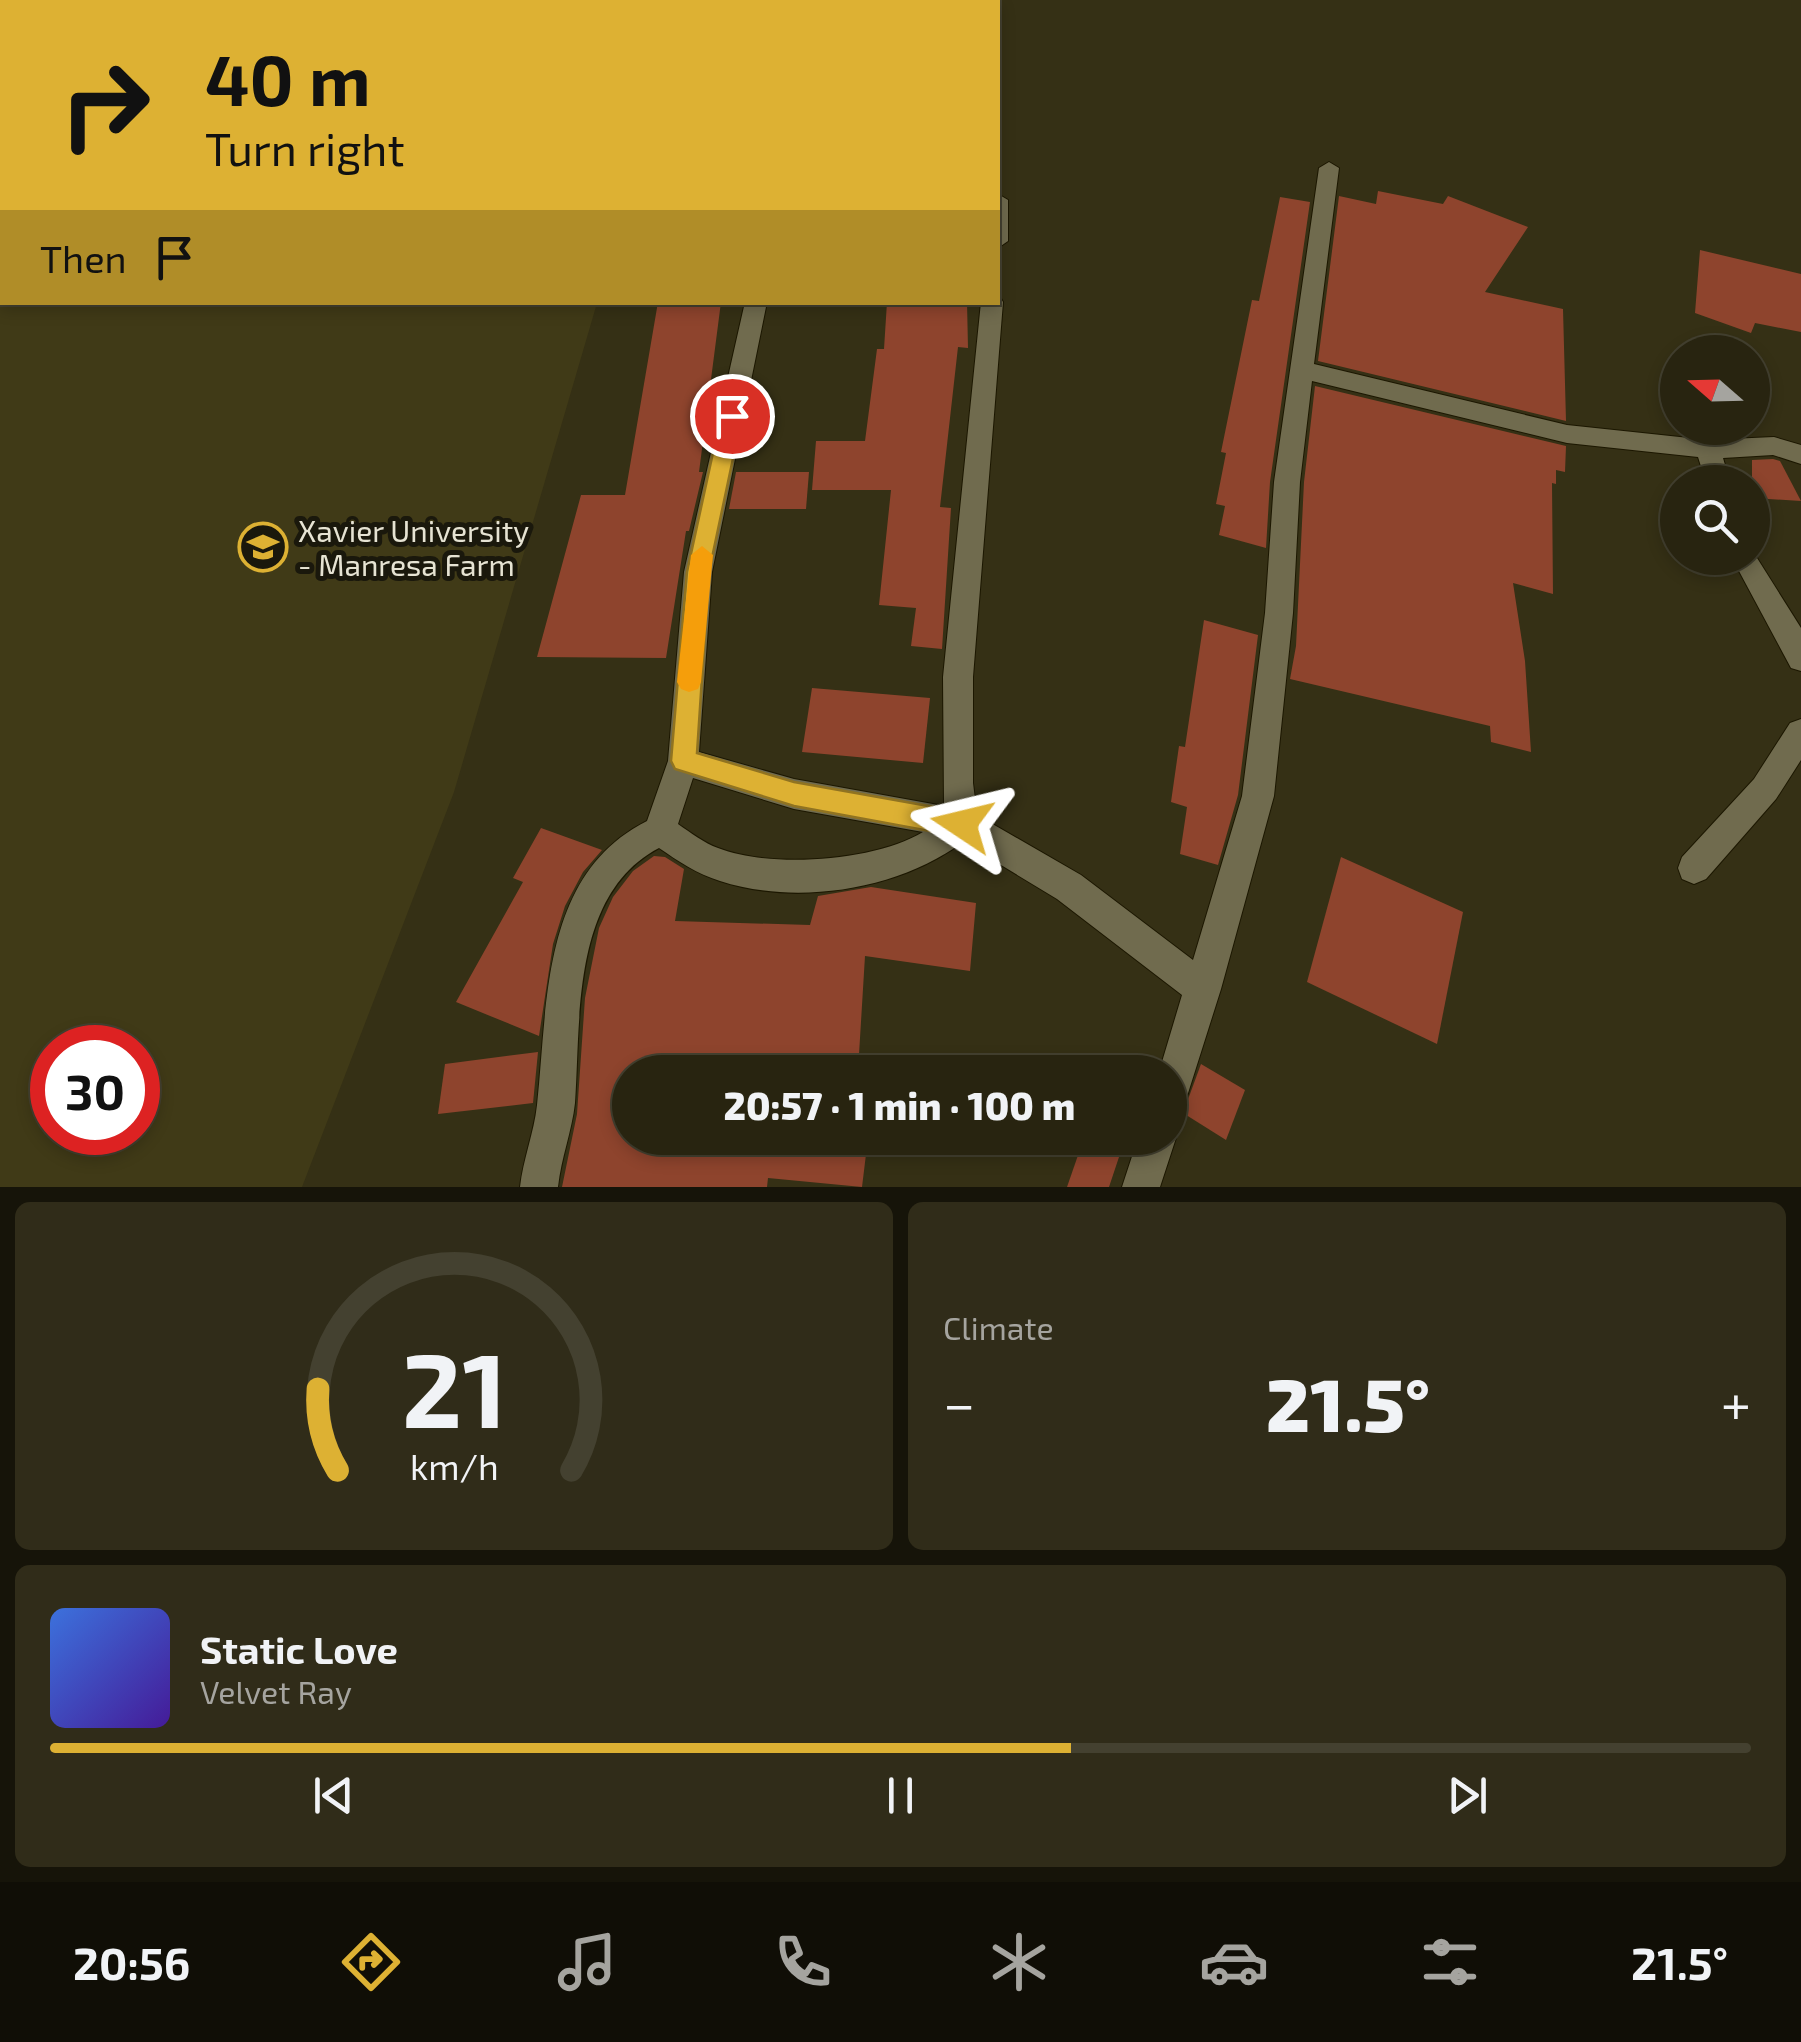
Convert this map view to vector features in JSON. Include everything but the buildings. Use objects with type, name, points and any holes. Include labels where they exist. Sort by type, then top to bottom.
[{"type":"street","points":[[1183,1055],[1258,796],[1278,613],[1287,482],[1329,168]]},
{"type":"street","points":[[538,1187],[556,1106],[556,1070],[574,942],[608,870],[628,849],[660,831],[684,761],[698,572],[755,305]]},
{"type":"street","points":[[962,824],[957,783],[958,676],[992,305]]},
{"type":"street","points":[[1304,370],[1567,434],[1708,448],[1774,446],[1801,454]]},
{"type":"street","points":[[1708,448],[1713,465]]},
{"type":"street","points":[[1756,575],[1786,624],[1801,659]]},
{"type":"street","points":[[1694,868],[1765,789],[1801,733]]},
{"type":"street","points":[[684,761],[794,794],[962,824],[1069,887],[1130,937],[1204,989]]},
{"type":"street","points":[[660,831],[718,865],[786,874],[822,873],[898,860],[962,824]]},
{"type":"street","points":[[1141,1187],[1151,1155]]},
{"type":"shaded area","name":"Xavier University - Manresa Farm","points":[[0,305],[596,305],[454,792],[302,1187],[0,1187]]},
{"type":"slow traffic","points":[[689,682],[702,555]]},
{"type":"place","name":"Xavier University - Manresa Farm","points":[[263,547]]},
{"type":"route","points":[[732,416],[698,572],[684,761],[767,788],[962,824]]}]
